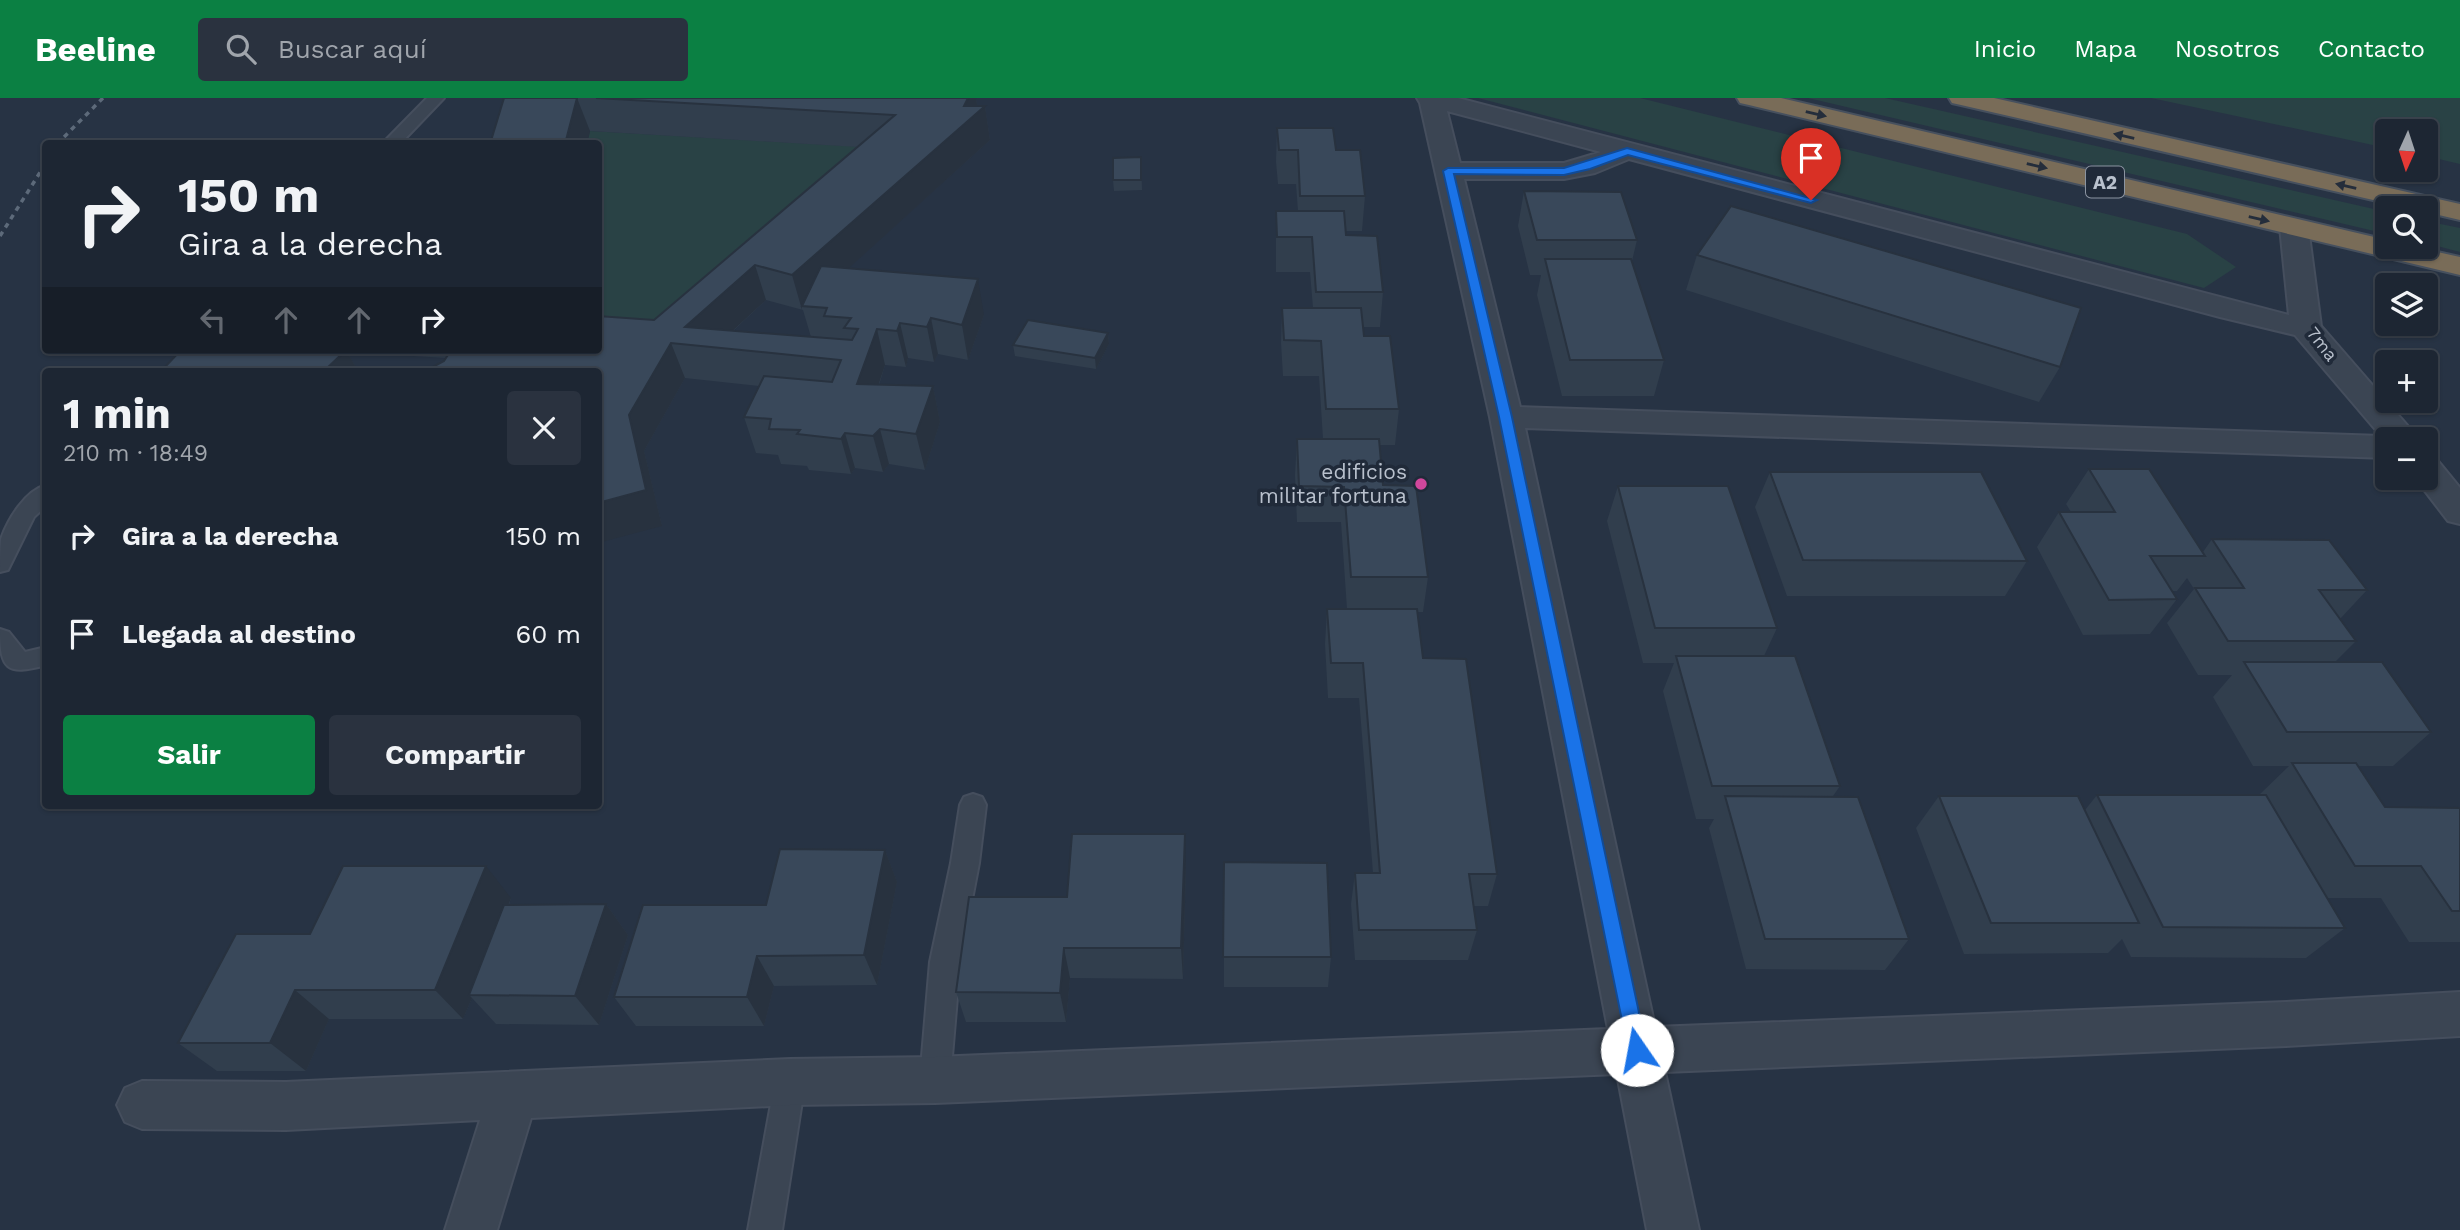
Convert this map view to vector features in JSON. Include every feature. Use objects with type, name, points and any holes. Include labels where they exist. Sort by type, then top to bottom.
[{"type":"highway","name":"A2","points":[[1749,98],[2460,266]]},
{"type":"highway","name":"A2","points":[[1961,98],[2460,212]]},
{"type":"street","points":[[1673,1230],[1506,417],[1430,99],[2231,312],[2306,328]]},
{"type":"street","points":[[1448,171],[1564,171],[1586,167],[1627,151]]},
{"type":"street","name":"7ma","points":[[2294,227],[2306,328],[2392,427]]},
{"type":"street","points":[[1506,417],[2375,447]]},
{"type":"street","points":[[2438,484],[2460,512]]},
{"type":"street","points":[[142,1105],[286,1107],[790,1082],[935,1080],[2286,1024],[2460,1014]]},
{"type":"street","points":[[471,1230],[513,1095]]},
{"type":"lane","points":[[394,140],[436,98]]},
{"type":"lane","points":[[0,564],[24,513],[42,496]]},
{"type":"lane","points":[[0,638],[20,663],[42,657]]},
{"type":"lane","points":[[935,1080],[945,962],[965,863],[973,805]]},
{"type":"lane","points":[[765,1230],[790,1082]]},
{"type":"green space","points":[[1478,98],[1640,98],[2187,234],[2236,267],[2204,288]]},
{"type":"green space","points":[[1808,98],[1885,98],[2375,209],[2375,231]]},
{"type":"green space","points":[[2151,98],[2460,98],[2460,164],[2438,159],[2438,119],[2375,119],[2375,145]]},
{"type":"green space","points":[[590,131],[902,149],[668,356],[602,350],[602,140],[588,140]]},
{"type":"green space","points":[[2438,223],[2460,228],[2460,252],[2438,246]]},
{"type":"building","points":[[504,98],[577,98],[566,140],[491,140]]},
{"type":"building","points":[[596,98],[968,98],[964,106],[985,106],[792,275],[755,265],[685,327],[852,340],[858,329],[844,328],[851,318],[824,316],[827,308],[802,306],[821,266],[978,279],[962,325],[931,318],[927,327],[900,323],[897,331],[877,329],[857,384],[933,386],[916,434],[880,429],[873,436],[845,433],[841,439],[797,434],[800,430],[769,429],[771,419],[744,417],[764,376],[832,382],[841,360],[671,343],[629,415],[646,490],[602,502],[602,368],[431,368],[444,361],[448,354],[602,354],[602,316],[654,320],[895,115]]},
{"type":"building","points":[[1277,128],[1333,128],[1336,150],[1360,150],[1365,196],[1300,196],[1298,150],[1279,150]]},
{"type":"building","points":[[217,139],[265,139],[264,140]]},
{"type":"building","points":[[1141,157],[1141,180],[1113,180],[1113,158]]},
{"type":"building","points":[[1524,191],[1621,192],[1637,240],[1537,240]]},
{"type":"building","points":[[1731,206],[2081,308],[2060,367],[1697,255]]},
{"type":"building","points":[[1276,211],[1344,211],[1346,235],[1377,236],[1383,292],[1316,292],[1312,237],[1277,237]]},
{"type":"building","points":[[1545,259],[1631,259],[1664,360],[1570,360]]},
{"type":"building","points":[[1282,308],[1361,308],[1364,336],[1390,336],[1399,409],[1326,409],[1321,341],[1284,340]]},
{"type":"building","points":[[1028,320],[1108,333],[1095,358],[1013,345]]},
{"type":"building","points":[[177,354],[342,354],[327,368],[164,368]]},
{"type":"building","points":[[1297,439],[1379,439],[1383,485],[1416,486],[1428,577],[1351,577],[1344,487],[1299,486]]},
{"type":"building","points":[[2089,469],[2149,469],[2205,556],[2150,556],[2177,599],[2109,600],[2059,512],[2115,512]]},
{"type":"building","points":[[1770,472],[1981,472],[2027,561],[1803,560]]},
{"type":"building","points":[[1618,486],[1728,486],[1777,628],[1655,628]]},
{"type":"building","points":[[2212,539],[2329,540],[2367,590],[2319,590],[2356,641],[2228,641],[2195,588],[2244,588]]},
{"type":"building","points":[[1327,609],[1417,609],[1423,658],[1466,659],[1497,874],[1469,874],[1477,930],[1359,930],[1355,873],[1380,873],[1363,663],[1331,663]]},
{"type":"building","points":[[1676,656],[1795,656],[1840,786],[1712,786]]},
{"type":"building","points":[[2244,662],[2382,662],[2431,732],[2287,732]]},
{"type":"building","points":[[2292,763],[2356,763],[2385,807],[2460,808],[2460,911],[2452,911],[2421,866],[2355,866]]},
{"type":"building","points":[[2097,795],[2266,795],[2345,928],[2163,927]]},
{"type":"building","points":[[1725,796],[1858,797],[1909,939],[1765,939]]},
{"type":"building","points":[[1939,796],[2078,796],[2139,923],[1991,923]]},
{"type":"building","points":[[1072,834],[1185,834],[1181,948],[1064,948],[1060,993],[956,992],[969,897],[1067,897]]},
{"type":"building","points":[[780,849],[885,850],[864,955],[757,956],[747,997],[614,997],[643,905],[766,905]]},
{"type":"building","points":[[1224,862],[1327,863],[1331,957],[1223,957]]},
{"type":"building","points":[[343,866],[486,866],[435,990],[295,990],[270,1043],[178,1043],[236,934],[310,934]]},
{"type":"building","points":[[606,904],[575,996],[469,995],[504,905]]},
{"type":"railway","points":[[61,140],[103,98]]},
{"type":"railway","points":[[0,236],[42,169]]},
{"type":"place","name":"edificios militar fortuna","points":[[1421,484]]},
{"type":"route","points":[[1637,1050],[1506,417],[1448,171],[1564,171],[1586,167],[1627,151],[1811,200]]}]
